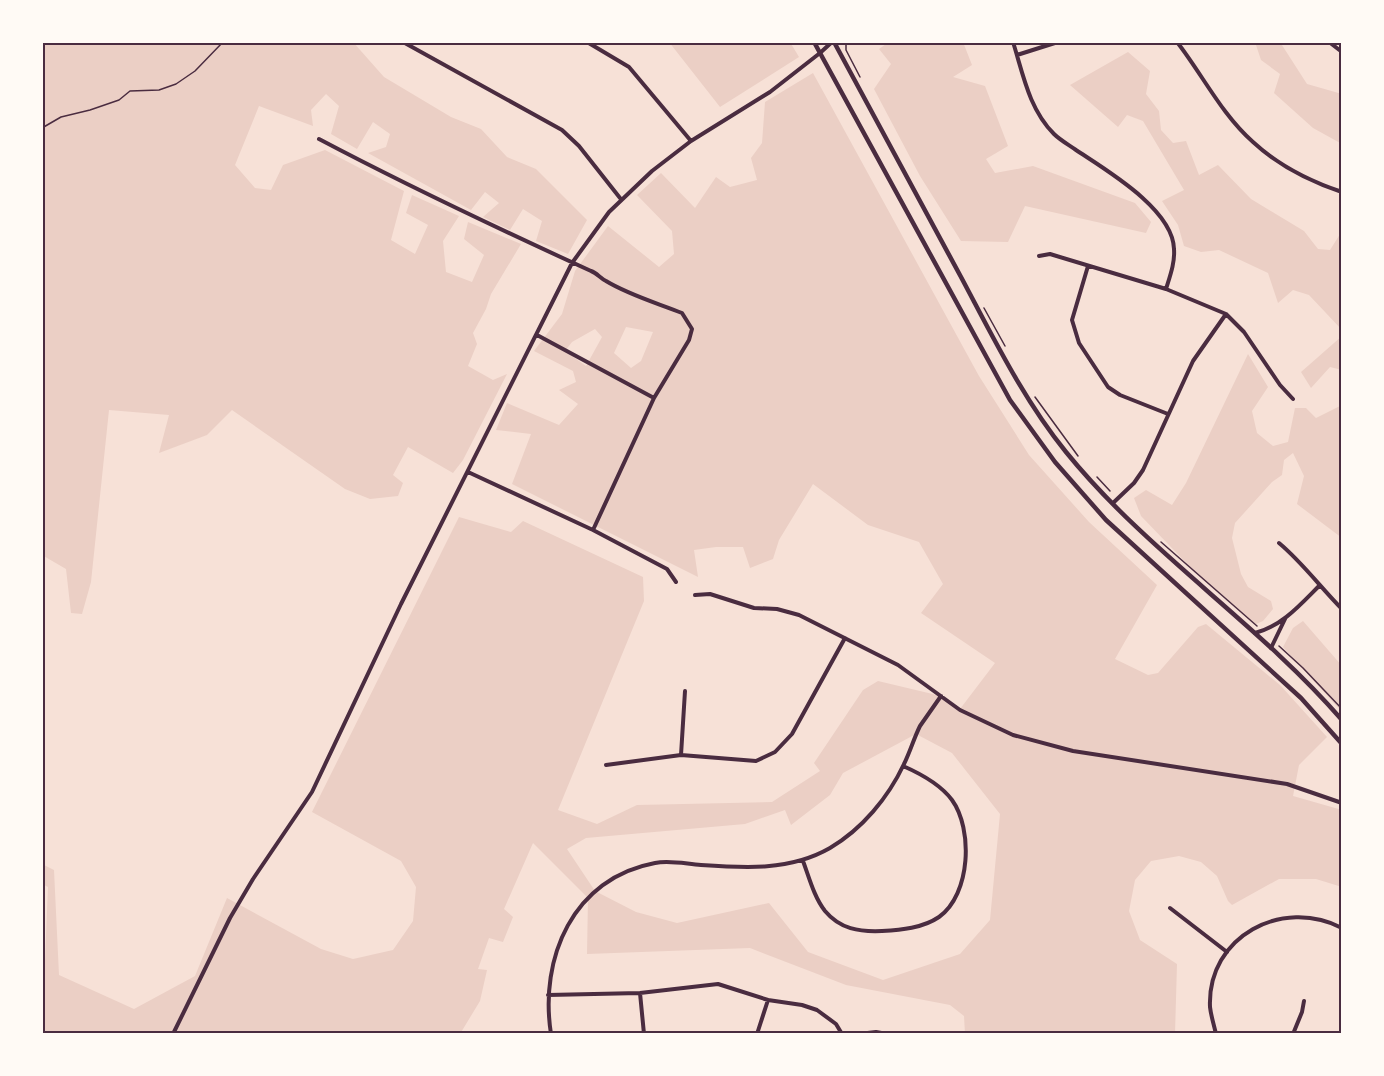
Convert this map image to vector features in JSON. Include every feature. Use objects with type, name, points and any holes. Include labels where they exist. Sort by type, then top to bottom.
[{"type":"street","points":[[403,42],[408,47],[562,130],[579,146],[620,199]]},
{"type":"street","points":[[587,42],[629,67],[691,141]]},
{"type":"street","points":[[814,42],[1010,400],[1055,462],[1106,520],[1301,698],[1342,744]]},
{"type":"street","points":[[173,1034],[253,879],[312,792],[401,604],[572,263],[620,199],[691,141],[770,92],[833,42],[1022,390],[1066,452],[1113,504],[1271,648],[1320,695],[1342,720]]},
{"type":"street","points":[[1013,42],[1030,97],[1054,134],[1118,179],[1148,204],[1168,228],[1174,246],[1173,263],[1166,289]]},
{"type":"street","points":[[1017,55],[1058,42]]},
{"type":"street","points":[[1177,42],[1227,113],[1252,142],[1293,172],[1342,192]]},
{"type":"street","points":[[1329,42],[1342,52]]},
{"type":"street","points":[[319,139],[395,179],[595,273],[604,280],[682,313],[691,326],[689,340],[654,398],[593,530]]},
{"type":"street","points":[[1039,256],[1050,254],[1166,289],[1226,314],[1244,332],[1280,385],[1293,399]]},
{"type":"street","points":[[1088,266],[1072,320],[1079,343],[1108,387],[1120,395],[1168,414]]},
{"type":"street","points":[[1113,504],[1134,483],[1143,470],[1193,361],[1226,314]]},
{"type":"street","points":[[537,335],[654,398]]},
{"type":"street","points":[[468,472],[593,530],[667,569],[676,582]]},
{"type":"street","points":[[1279,543],[1342,609]]},
{"type":"street","points":[[1255,633],[1286,619],[1319,586]]},
{"type":"street","points":[[695,595],[710,594],[754,608],[777,609],[799,615],[898,665],[960,710],[1013,735],[1127,760],[1287,784],[1342,803]]},
{"type":"street","points":[[1271,648],[1286,619]]},
{"type":"street","points":[[606,765],[681,755],[756,761],[775,752],[792,734],[845,638]]},
{"type":"street","points":[[681,755],[685,691]]},
{"type":"street","points":[[551,1034],[548,995],[554,956],[570,921],[590,896],[621,875],[657,863],[754,867],[803,861],[830,848],[860,825],[884,798],[903,766],[920,727],[941,696]]},
{"type":"street","points":[[803,861],[824,910],[836,922],[848,929],[901,930],[939,917],[960,890],[965,868],[964,834],[960,818],[951,799],[916,772],[903,766]]},
{"type":"street","points":[[1170,908],[1227,952]]},
{"type":"street","points":[[1216,1034],[1210,1006],[1220,964],[1227,952],[1248,932],[1275,919],[1303,917],[1324,921],[1342,928]]},
{"type":"street","points":[[548,995],[640,993],[718,984],[768,1000],[802,1005],[817,1010],[836,1024],[842,1034]]},
{"type":"street","points":[[640,993],[644,1034]]},
{"type":"street","points":[[757,1034],[768,1000]]},
{"type":"street","points":[[1293,1034],[1304,1001]]},
{"type":"street","points":[[859,1034],[876,1032],[887,1034]]},
{"type":"path","points":[[42,128],[61,117],[119,100],[130,92],[159,90],[176,84],[195,71],[223,42]]},
{"type":"path","points":[[846,42],[846,50],[861,80]]},
{"type":"path","points":[[985,309],[1008,351]]},
{"type":"path","points":[[1032,393],[1083,463]]},
{"type":"path","points":[[1097,478],[1111,493]]},
{"type":"path","points":[[1161,541],[1258,628]]},
{"type":"path","points":[[1279,646],[1304,668],[1342,709]]},
{"type":"shaded area","points":[[42,42],[353,42],[384,77],[451,117],[481,129],[507,157],[536,169],[587,220],[568,254],[536,241],[542,221],[523,209],[510,230],[483,217],[499,203],[485,192],[471,210],[368,153],[386,147],[390,134],[373,122],[357,149],[331,134],[339,106],[326,94],[311,110],[313,126],[259,106],[235,165],[255,188],[271,190],[283,165],[325,150],[404,191],[391,240],[415,254],[428,225],[406,213],[412,195],[459,216],[443,241],[446,272],[472,282],[484,255],[464,239],[468,222],[521,244],[491,294],[473,333],[477,344],[468,366],[493,380],[507,374],[463,460],[453,473],[408,447],[393,475],[403,483],[398,496],[370,499],[345,489],[232,410],[207,435],[159,453],[169,415],[109,410],[91,582],[82,614],[71,613],[66,569],[42,555]]},
{"type":"shaded area","points":[[669,42],[790,42],[799,57],[720,107]]},
{"type":"shaded area","points":[[889,42],[963,42],[972,65],[953,77],[985,86],[1008,146],[986,159],[995,173],[1033,166],[1135,203],[1151,222],[1146,233],[1025,206],[1008,242],[961,241],[920,176],[874,89],[891,64],[879,49]]},
{"type":"shaded area","points":[[1255,42],[1280,42],[1307,84],[1342,94],[1342,144],[1313,128],[1274,93],[1280,74],[1261,60]]},
{"type":"shaded area","points":[[1128,52],[1150,71],[1146,94],[1159,111],[1161,130],[1173,143],[1186,141],[1199,175],[1218,165],[1251,199],[1304,231],[1318,249],[1330,250],[1342,231],[1342,330],[1309,295],[1293,290],[1278,303],[1268,273],[1219,250],[1201,252],[1184,246],[1178,225],[1162,201],[1184,190],[1143,121],[1127,115],[1118,127],[1070,85]]},
{"type":"shaded area","points":[[813,73],[979,376],[1029,455],[1089,522],[1157,585],[1115,659],[1148,675],[1158,673],[1198,627],[1206,624],[1280,685],[1327,737],[1299,765],[1293,796],[1342,810],[1342,887],[1316,879],[1279,879],[1232,905],[1217,876],[1201,862],[1179,856],[1151,861],[1135,880],[1129,911],[1140,940],[1177,964],[1175,1034],[965,1034],[964,1016],[950,1005],[846,985],[750,948],[587,954],[588,898],[533,843],[504,909],[513,917],[503,942],[489,938],[478,969],[487,970],[480,1001],[460,1034],[42,1034],[42,985],[44,985],[48,887],[42,884],[42,864],[54,870],[59,975],[134,1009],[195,976],[227,898],[321,949],[353,959],[393,950],[413,921],[416,887],[401,861],[312,812],[459,517],[511,532],[523,521],[643,577],[644,601],[558,810],[597,824],[637,805],[772,802],[820,771],[814,763],[863,690],[878,681],[941,696],[960,709],[995,663],[921,613],[943,584],[919,542],[868,525],[813,484],[779,540],[773,559],[750,568],[743,547],[694,550],[698,577],[512,484],[531,434],[496,430],[507,403],[559,425],[578,404],[559,390],[576,382],[573,371],[534,351],[562,314],[575,271],[608,226],[659,267],[674,254],[672,231],[637,195],[661,173],[695,208],[716,177],[730,187],[757,180],[751,158],[762,143],[765,102]],"holes":[[[626,327],[653,332],[641,361],[631,368],[614,353]],[[595,329],[602,337],[586,366],[565,351],[572,342]],[[916,734],[952,753],[1000,814],[990,920],[960,954],[883,980],[808,952],[769,903],[677,923],[636,912],[595,891],[567,849],[586,838],[745,824],[785,810],[791,825],[830,795],[843,773]]]},
{"type":"shaded area","points":[[1342,336],[1342,370],[1330,367],[1311,388],[1301,372]]},
{"type":"shaded area","points":[[1248,354],[1268,387],[1252,411],[1257,433],[1273,446],[1288,442],[1295,408],[1306,408],[1316,418],[1342,405],[1342,538],[1297,504],[1304,476],[1293,453],[1284,460],[1282,475],[1272,482],[1235,523],[1232,538],[1241,574],[1248,587],[1271,601],[1273,609],[1263,621],[1256,624],[1195,572],[1141,516],[1134,498],[1146,490],[1172,505],[1186,483]]},
{"type":"shaded area","points":[[1303,621],[1342,666],[1342,712],[1283,647],[1293,628]]}]
